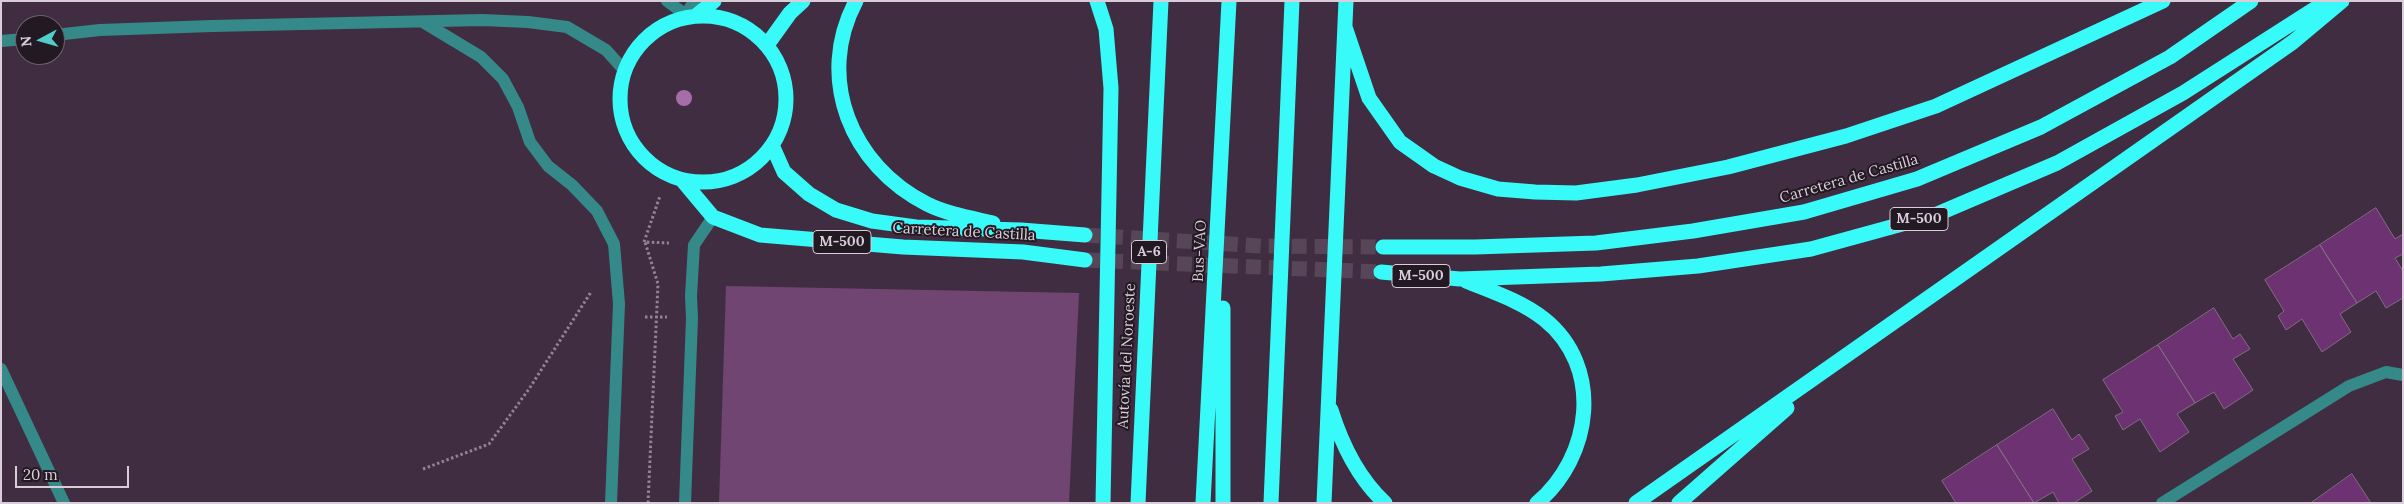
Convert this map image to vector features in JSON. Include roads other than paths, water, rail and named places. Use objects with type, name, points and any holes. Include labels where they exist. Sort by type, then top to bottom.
[{"type":"highway","points":[[692,10],[738,25],[752,32],[767,46],[781,70],[786,98],[781,126],[764,157],[729,178],[705,182],[682,180],[668,174],[656,168],[638,152],[626,130],[620,108],[621,83],[624,70],[640,43],[656,30],[692,10],[714,1]]},
{"type":"highway","points":[[767,46],[790,14],[803,1]]},
{"type":"highway","points":[[856,1],[841,40],[839,70],[842,103],[852,129],[868,158],[895,184],[928,204],[960,215],[1021,230]]},
{"type":"highway","points":[[1097,1],[1106,29],[1111,88],[1103,503]]},
{"type":"highway","name":"Autovía del Noroeste","points":[[1138,503],[1161,1]]},
{"type":"highway","name":"Bus-VAO","points":[[1203,503],[1229,1]]},
{"type":"highway","points":[[1271,503],[1292,1]]},
{"type":"highway","points":[[1324,503],[1346,1]]},
{"type":"highway","points":[[1345,27],[1369,98],[1400,142],[1434,166],[1460,178],[1498,188],[1535,192],[1576,193],[1637,185],[1728,167],[1846,136],[1936,106],[2163,1]]},
{"type":"highway","name":"Carretera de Castilla","points":[[1383,247],[1475,247],[1596,243],[1693,232],[1804,212],[1917,179],[2041,127],[2170,57],[2251,1]]},
{"type":"highway","name":"M-500","points":[[1381,272],[1460,279],[1601,274],[1698,266],[1811,249],[1935,215],[2057,163],[2183,93],[2327,1]]},
{"type":"highway","points":[[1636,503],[2293,42],[2342,1]]},
{"type":"highway","name":"Carretera de Castilla","points":[[772,145],[784,172],[809,194],[836,210],[872,221],[916,227],[1021,230],[1085,235]]},
{"type":"highway","points":[[1222,156],[1223,503]]},
{"type":"highway","points":[[682,180],[713,217]]},
{"type":"highway","name":"Carretera de Castilla","points":[[713,217],[760,234],[903,247],[1023,252],[1085,260]]},
{"type":"highway","points":[[1460,279],[1511,298],[1545,320],[1559,333],[1568,347],[1584,387],[1584,411],[1576,452],[1560,479],[1537,503]]},
{"type":"highway","points":[[1679,503],[1856,348]]},
{"type":"highway","points":[[1328,398],[1338,432],[1354,465],[1366,483],[1385,503]]},
{"type":"street","points":[[667,1],[692,10]]},
{"type":"street","points":[[65,34],[100,30],[212,26],[482,20],[528,22],[567,27],[606,50],[624,70]]},
{"type":"street","points":[[424,22],[481,57],[503,78],[518,108],[530,142],[548,166],[572,185],[597,211],[614,244],[618,271],[619,310],[610,503]]},
{"type":"street","points":[[1,41],[15,40]]},
{"type":"street","points":[[685,503],[694,245],[713,217]]},
{"type":"street","points":[[1,369],[64,503]]},
{"type":"street","points":[[2162,503],[2349,386],[2386,372],[2403,375]]},
{"type":"tunnel","points":[[1085,235],[1262,246],[1383,247]]},
{"type":"tunnel","points":[[1085,260],[1381,272]]}]
